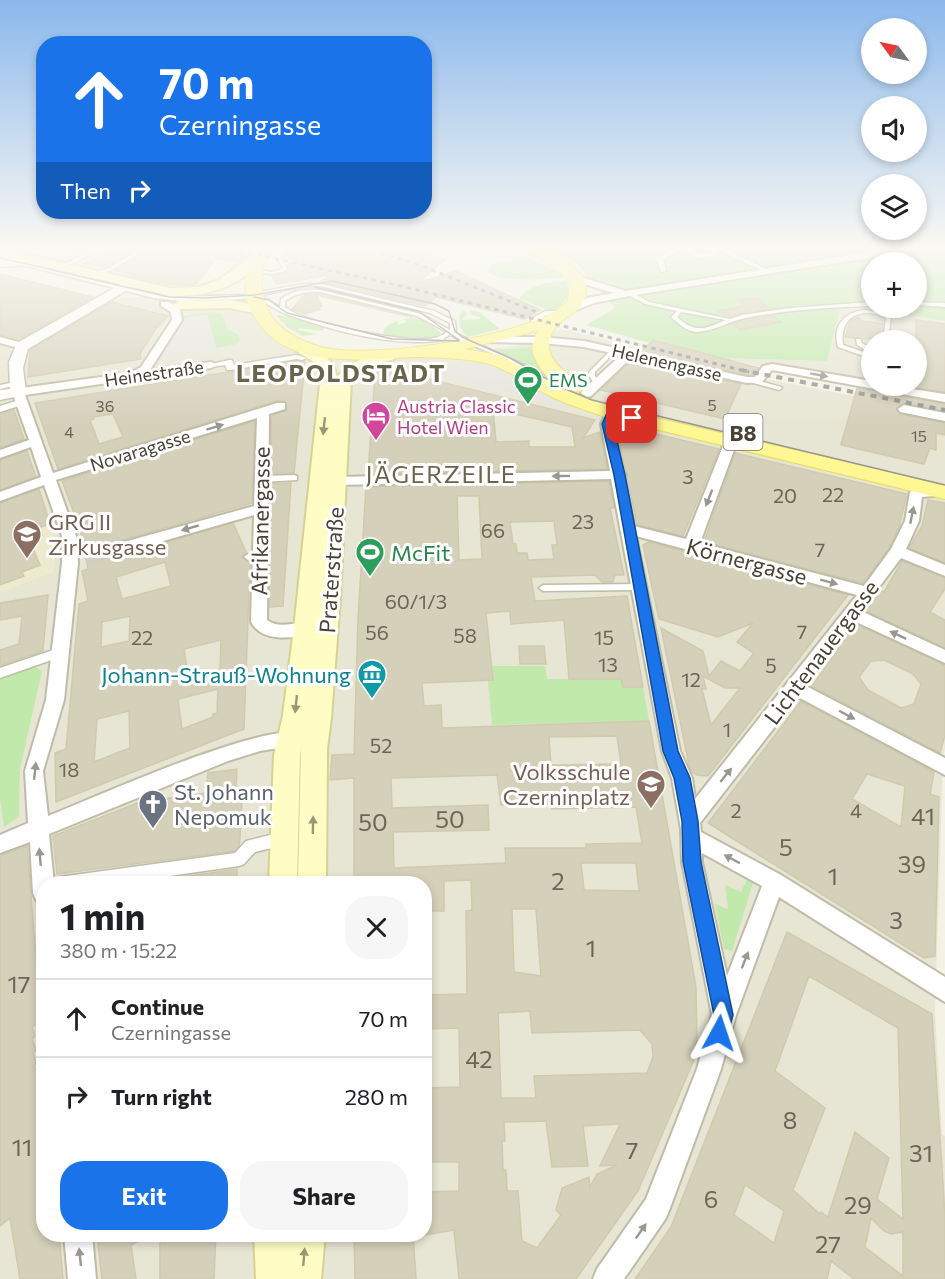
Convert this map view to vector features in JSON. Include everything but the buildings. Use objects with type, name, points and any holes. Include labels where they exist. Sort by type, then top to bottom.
[{"type":"main road","name":"B8","points":[[257,307],[278,333],[300,352],[335,355],[388,356],[538,333],[563,314]]},
{"type":"main road","points":[[563,314],[570,307]]},
{"type":"main road","name":"B8","points":[[538,333],[543,361],[564,380],[592,388],[618,403],[733,436],[944,487]]},
{"type":"main road","name":"B8","points":[[414,352],[440,347],[494,358],[558,394],[612,413],[733,436]]},
{"type":"main road","name":"Praterstraße","points":[[300,352],[324,362],[329,374],[295,715],[303,739],[312,876]]},
{"type":"main road","name":"Praterstraße","points":[[283,876],[287,755],[319,718],[338,481],[343,381],[356,367],[388,356]]},
{"type":"main road","points":[[274,1242],[276,1279]]},
{"type":"main road","points":[[302,1279],[305,1242]]},
{"type":"street","points":[[42,876],[34,771],[55,700],[59,652],[78,560],[19,393],[19,351],[22,346],[90,307]]},
{"type":"street","points":[[133,376],[145,369],[177,320],[176,311],[169,307]]},
{"type":"street","points":[[563,314],[578,307]]},
{"type":"street","name":"Helenengasse","points":[[538,333],[752,380]]},
{"type":"street","points":[[0,340],[22,346]]},
{"type":"street","name":"Heinestraße","points":[[0,395],[229,362],[230,368],[296,357],[300,352]]},
{"type":"street","points":[[592,388],[629,354]]},
{"type":"street","points":[[752,380],[772,367],[861,383]]},
{"type":"street","name":"Heinestraße","points":[[0,409],[19,393]]},
{"type":"street","points":[[927,395],[945,399]]},
{"type":"street","name":"Novaragasse","points":[[0,497],[50,478],[281,406]]},
{"type":"street","points":[[904,409],[945,417]]},
{"type":"street","name":"Afrikanergasse","points":[[262,412],[262,508],[255,556],[258,612],[263,628],[270,631],[305,629]]},
{"type":"street","points":[[612,413],[608,424],[671,751],[682,778],[690,829],[692,862],[724,1015]]},
{"type":"street","points":[[691,546],[733,436]]},
{"type":"street","points":[[0,454],[37,441]]},
{"type":"street","points":[[338,481],[619,475]]},
{"type":"street","points":[[262,479],[294,478]]},
{"type":"street","name":"Lichtenauergasse","points":[[690,829],[898,551],[912,521],[915,495],[921,491],[944,487]]},
{"type":"street","points":[[111,551],[262,508]]},
{"type":"street","name":"Körnergasse","points":[[628,530],[867,592]]},
{"type":"street","points":[[898,551],[945,571]]},
{"type":"street","points":[[851,613],[945,657]]},
{"type":"street","points":[[0,673],[59,652]]},
{"type":"street","points":[[795,688],[945,767]]},
{"type":"street","points":[[0,844],[223,755],[260,743],[303,739]]},
{"type":"street","points":[[690,829],[945,990]]},
{"type":"street","points":[[117,876],[239,859],[251,846],[270,842]]},
{"type":"street","points":[[608,1279],[656,1208],[710,1069],[724,1015],[774,882]]},
{"type":"street","points":[[79,1242],[82,1279]]},
{"type":"lane","points":[[277,307],[293,314],[396,340],[440,347],[453,338],[480,341]]},
{"type":"lane","points":[[282,307],[293,314]]},
{"type":"lane","points":[[384,307],[419,315],[452,333],[480,341],[555,385],[587,399],[733,436]]},
{"type":"lane","points":[[408,307],[441,315],[453,322],[452,333],[440,347]]},
{"type":"lane","points":[[664,307],[728,319],[784,309],[825,307]]},
{"type":"lane","points":[[680,310],[674,317],[687,328],[696,330],[716,327],[728,319]]},
{"type":"lane","points":[[861,353],[840,346],[841,326],[845,318],[851,313],[863,312],[886,316],[889,318],[887,330]]},
{"type":"lane","points":[[858,340],[861,345]]},
{"type":"lane","points":[[592,388],[592,372],[614,350]]},
{"type":"lane","points":[[752,380],[779,388]]},
{"type":"lane","name":"Heinestraße","points":[[0,387],[19,393]]},
{"type":"lane","points":[[543,588],[639,586]]},
{"type":"shaded area","points":[[0,307],[15,307],[59,318],[79,307],[247,307],[264,331],[288,347],[329,359],[359,360],[446,356],[518,345],[562,329],[642,349],[641,352],[685,364],[945,413],[945,748],[935,1013],[942,1135],[945,1136],[945,1279],[0,1279]]},
{"type":"shaded area","points":[[861,308],[861,318],[925,318],[945,321],[945,404],[906,396],[927,396],[927,330],[861,330],[861,387],[720,358],[827,361],[840,309]]},
{"type":"shaded area","points":[[207,314],[216,348],[157,358],[181,321],[185,321],[185,318]]},
{"type":"shaded area","points":[[486,363],[504,369],[552,397],[551,399],[565,402],[562,407],[423,373],[424,370]]},
{"type":"shaded area","name":"GRG II Zirkusgasse","points":[[50,524],[56,548],[54,572],[0,592],[0,541]]},
{"type":"green space","points":[[539,307],[561,307],[550,311]]},
{"type":"green space","points":[[614,307],[861,307],[840,309],[827,361],[720,358],[655,339],[650,343],[586,325]]},
{"type":"green space","points":[[927,307],[945,307],[945,321],[925,318]]},
{"type":"green space","points":[[464,310],[467,314],[462,320],[480,319],[480,317],[471,315],[470,310],[479,312],[500,329],[467,337],[460,324],[460,316]]},
{"type":"green space","points":[[212,312],[222,314],[228,330],[238,334],[240,341],[234,345],[216,348],[207,315],[181,320],[183,316]]},
{"type":"green space","points":[[277,316],[317,322],[325,327],[322,331],[299,328],[298,330],[317,334],[303,336],[287,327]]},
{"type":"green space","points":[[403,319],[426,320],[441,333],[420,340],[403,340],[383,333],[392,323],[397,321],[398,325],[407,322]]},
{"type":"green space","points":[[532,347],[538,364],[560,385],[496,350]]},
{"type":"green space","points":[[34,666],[42,671],[20,769],[19,817],[4,827],[0,799],[0,678]]},
{"type":"green space","points":[[492,666],[545,666],[547,679],[621,679],[623,687],[643,687],[649,721],[492,725],[488,681],[493,680]]},
{"type":"green space","points":[[747,880],[753,883],[732,951],[724,949],[715,904],[728,909],[725,885],[741,892]]},
{"type":"tunnel","points":[[86,558],[111,551]]},
{"type":"tram line","points":[[278,307],[287,313],[392,339],[459,341]]},
{"type":"tram line","points":[[399,307],[418,311],[459,340]]},
{"type":"tram line","points":[[440,307],[449,311],[455,331],[462,337],[510,358],[561,387],[592,400],[945,485]]},
{"type":"railway","points":[[485,307],[749,372]]},
{"type":"railway","points":[[523,307],[539,313]]},
{"type":"railway","points":[[741,370],[945,410]]},
{"type":"place","name":"EMS","points":[[528,406]]},
{"type":"place","name":"Austria Classic Hotel Wien","points":[[376,442]]},
{"type":"place","name":"GRG II Zirkusgasse","points":[[27,560]]},
{"type":"place","name":"McFit","points":[[370,578]]},
{"type":"place","name":"Johann-Strauß-Wohnung","points":[[372,700]]},
{"type":"place","name":"Volksschule Czerninplatz","points":[[651,810]]},
{"type":"place","name":"St. Johann Nepomuk","points":[[153,830]]},
{"type":"district","name":"LEOPOLDSTADT","points":[[341,372]]},
{"type":"district","name":"JÄGERZEILE","points":[[441,473]]},
{"type":"route","points":[[632,418],[612,413],[608,424],[671,751],[682,778],[690,821],[692,862],[724,1015],[719,1033]]}]
